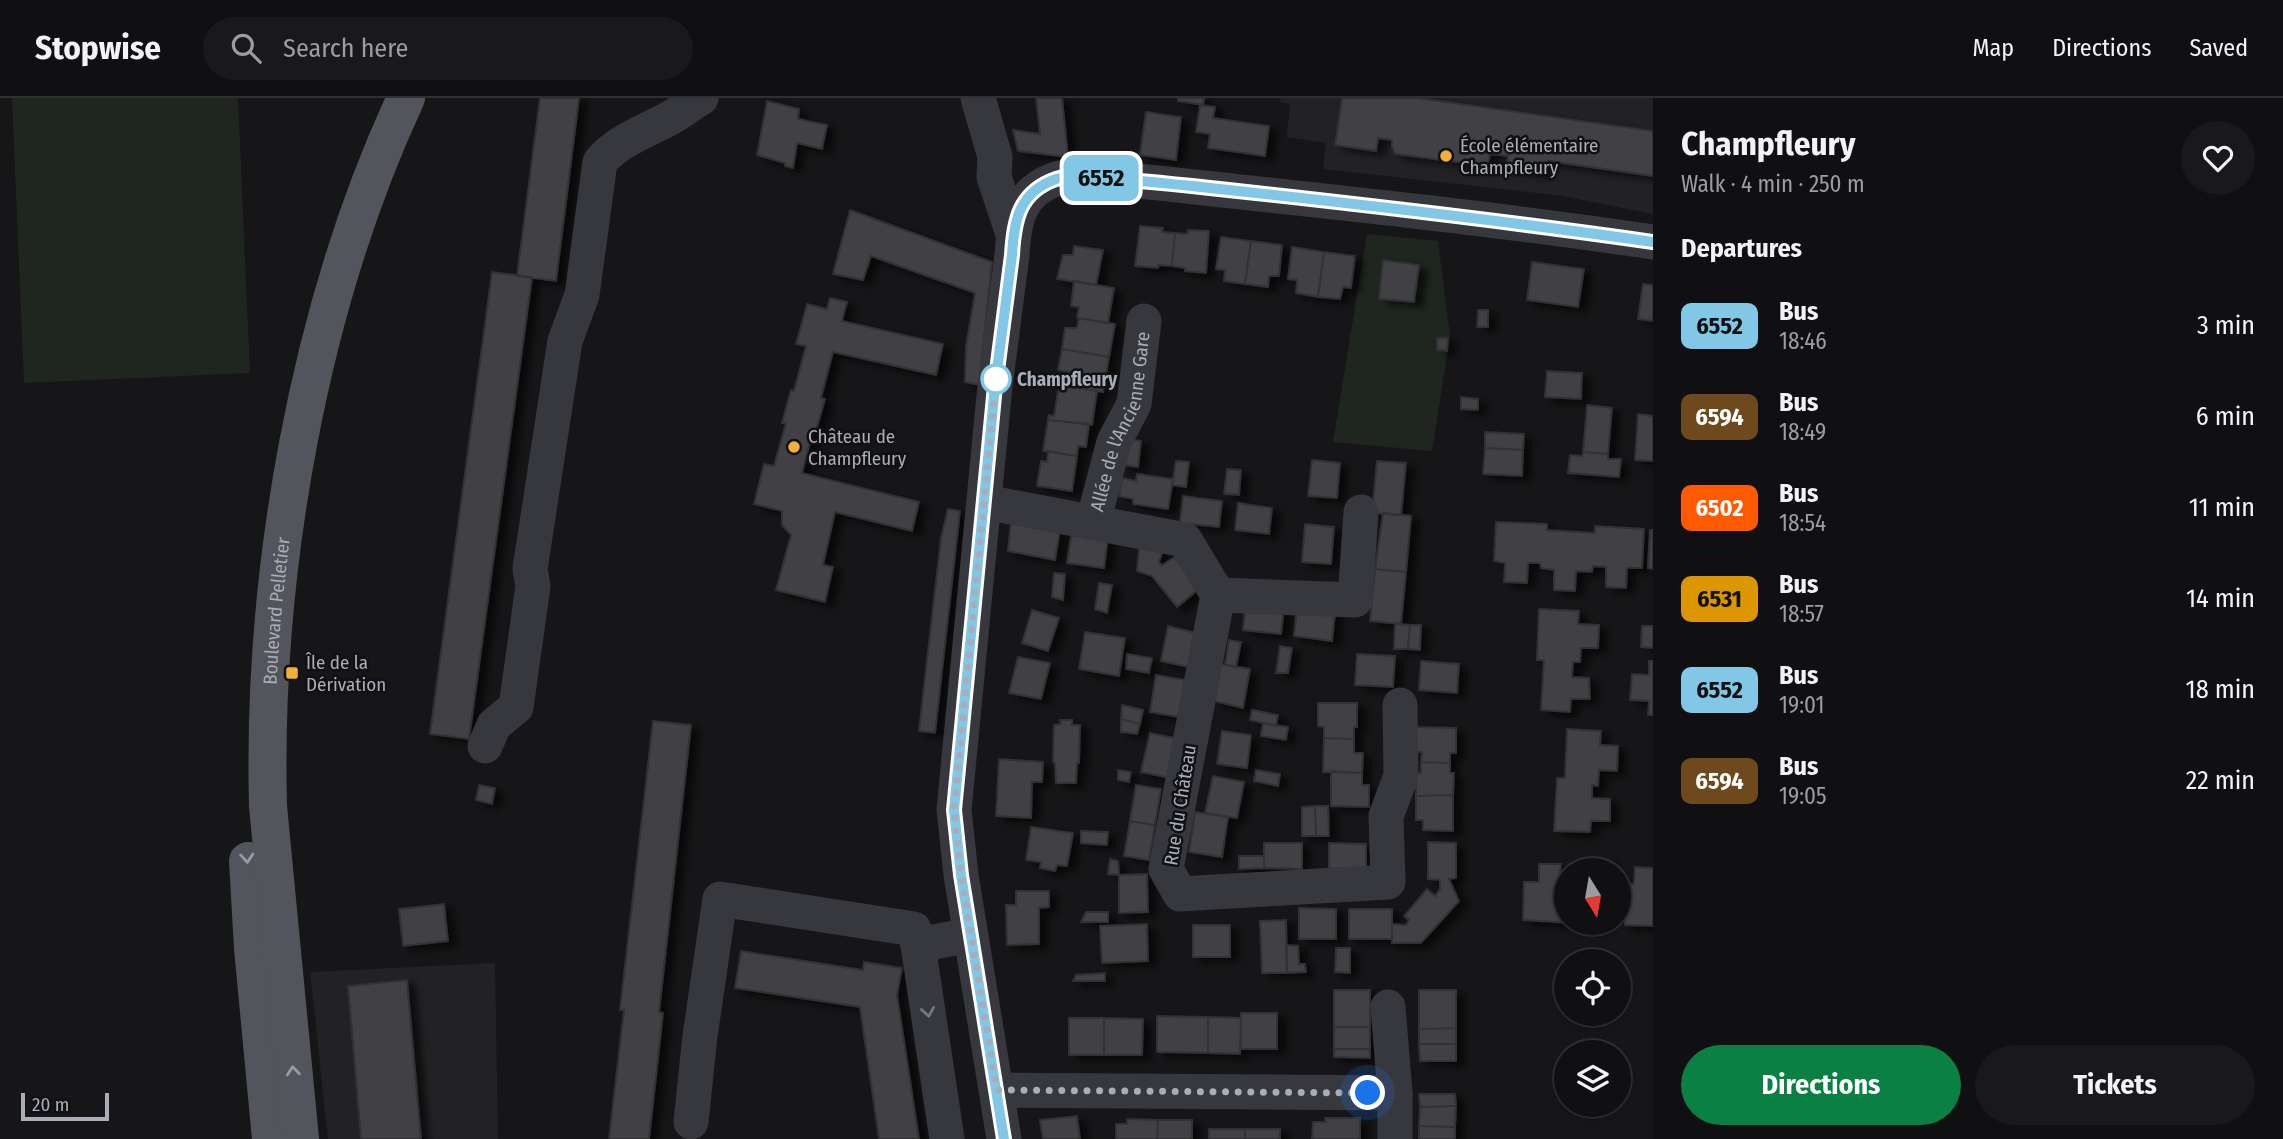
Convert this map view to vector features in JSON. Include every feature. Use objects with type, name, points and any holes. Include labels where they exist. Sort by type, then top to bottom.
[{"type":"main road","name":"Boulevard Pelletier","points":[[271,1139],[253,948],[246,814],[247,751],[261,594],[298,357],[333,245],[388,98]]},
{"type":"main road","name":"Boulevard Pelletier","points":[[300,1139],[268,806],[266,751],[276,595],[290,485],[318,355],[348,246],[406,98]]},
{"type":"street","points":[[485,746],[494,725],[516,707],[533,586],[530,569],[565,341],[583,295],[600,162],[608,152],[701,98]]},
{"type":"street","points":[[978,98],[995,156],[994,177],[1013,234]]},
{"type":"street","points":[[995,156],[1015,171],[1129,180],[1462,215],[1653,242]]},
{"type":"street","points":[[1004,1139],[970,935],[954,810],[995,386],[1013,234],[1020,208],[1032,193],[1043,185],[1069,177]]},
{"type":"street","name":"Allée de l'Ancienne Gare","points":[[1093,522],[1114,442],[1134,404],[1143,321]]},
{"type":"street","points":[[985,502],[1185,540],[1218,595],[1355,600],[1361,512]]},
{"type":"street","name":"Rue du Château","points":[[1218,595],[1166,869],[1180,894],[1388,882],[1386,816],[1401,776],[1400,705]]},
{"type":"street","points":[[691,1122],[700,1036],[720,899],[914,929],[947,1139]]},
{"type":"street","points":[[918,944],[970,935]]},
{"type":"street","points":[[1388,1007],[1395,1093],[1395,1139]]},
{"type":"street","points":[[997,1090],[1395,1093]]},
{"type":"shaded area","points":[[12,98],[238,98],[250,373],[24,383]]},
{"type":"shaded area","name":"École élémentaire Champfleury","points":[[1280,98],[1653,98],[1653,214],[1563,196],[1323,169],[1326,143],[1287,137],[1290,104],[1279,102]]},
{"type":"shaded area","points":[[1367,234],[1438,241],[1450,336],[1432,451],[1333,442]]},
{"type":"shaded area","points":[[495,963],[498,1139],[328,1139],[310,972]]},
{"type":"building","points":[[540,98],[579,98],[556,281],[517,276]]},
{"type":"building","points":[[1036,98],[1062,98],[1068,157],[1018,151],[1013,130],[1040,134]]},
{"type":"building","points":[[1178,98],[1204,98],[1203,105],[1178,101]]},
{"type":"building","points":[[1342,98],[1418,98],[1653,131],[1653,176],[1548,161],[1546,174],[1506,168],[1508,156],[1490,154],[1488,166],[1395,154],[1392,140],[1378,138],[1376,151],[1335,145]]},
{"type":"building","points":[[767,101],[799,109],[798,119],[827,125],[822,149],[797,143],[793,168],[757,155]]},
{"type":"building","points":[[1200,105],[1215,107],[1213,118],[1269,126],[1265,156],[1208,148],[1210,134],[1196,132]]},
{"type":"building","points":[[1146,112],[1181,117],[1176,160],[1140,155]]},
{"type":"building","points":[[850,210],[992,262],[979,385],[965,382],[966,346],[975,293],[871,256],[863,280],[833,274]]},
{"type":"building","points":[[1140,226],[1163,228],[1162,232],[1175,233],[1172,266],[1135,266]]},
{"type":"building","points":[[1188,230],[1209,231],[1206,273],[1185,271],[1185,268],[1172,266],[1175,233],[1187,234]]},
{"type":"building","points":[[1221,237],[1251,241],[1245,284],[1224,281],[1225,270],[1216,269]]},
{"type":"building","points":[[1251,241],[1282,245],[1279,276],[1269,276],[1268,287],[1245,284]]},
{"type":"building","points":[[1074,246],[1103,250],[1096,285],[1057,279],[1063,255],[1073,255]]},
{"type":"building","points":[[1292,247],[1324,252],[1318,297],[1296,293],[1297,280],[1288,279]]},
{"type":"building","points":[[1324,252],[1355,256],[1351,288],[1343,287],[1340,299],[1318,297]]},
{"type":"building","points":[[1383,260],[1419,265],[1414,302],[1379,299]]},
{"type":"building","points":[[1532,262],[1584,269],[1578,307],[1527,300]]},
{"type":"building","points":[[492,272],[532,277],[469,739],[430,734]]},
{"type":"building","points":[[1074,281],[1114,288],[1108,323],[1077,318],[1079,307],[1071,306]]},
{"type":"building","points":[[1643,284],[1653,285],[1653,321],[1638,319]]},
{"type":"building","name":"Château de Champfleury","points":[[830,298],[847,302],[842,321],[943,344],[936,375],[833,352],[821,398],[825,399],[802,473],[919,502],[912,531],[835,512],[823,565],[833,567],[825,602],[776,590],[791,535],[782,525],[782,511],[754,504],[764,464],[774,466],[786,423],[782,423],[806,346],[796,344],[807,304],[827,309]]},
{"type":"building","points":[[1478,310],[1488,310],[1488,327],[1477,327]]},
{"type":"building","points":[[1079,318],[1115,324],[1109,357],[1062,349],[1065,328],[1077,328]]},
{"type":"building","points":[[1437,338],[1448,338],[1447,351],[1437,350]]},
{"type":"building","points":[[1062,349],[1109,357],[1103,392],[1067,386],[1069,372],[1058,370]]},
{"type":"building","points":[[1547,371],[1582,373],[1581,399],[1545,397]]},
{"type":"building","points":[[1067,386],[1097,391],[1092,425],[1048,420],[1049,415],[1054,416],[1058,391],[1066,392]]},
{"type":"building","points":[[1461,397],[1478,399],[1478,410],[1461,409]]},
{"type":"building","points":[[1587,405],[1612,408],[1608,454],[1583,452]]},
{"type":"building","points":[[1638,414],[1653,416],[1653,461],[1635,460]]},
{"type":"building","points":[[1048,420],[1089,424],[1086,447],[1078,446],[1077,456],[1043,451]]},
{"type":"building","points":[[1485,432],[1524,434],[1523,450],[1485,448]]},
{"type":"building","points":[[1127,439],[1141,441],[1138,467],[1123,465]]},
{"type":"building","points":[[1485,448],[1523,450],[1522,476],[1483,474]]},
{"type":"building","points":[[1048,451],[1077,456],[1072,491],[1037,486],[1041,461],[1047,462]]},
{"type":"building","points":[[1583,452],[1608,454],[1608,459],[1621,459],[1619,477],[1568,473],[1570,455],[1582,456]]},
{"type":"building","points":[[1312,460],[1340,463],[1337,498],[1308,496]]},
{"type":"building","points":[[1176,461],[1189,462],[1186,487],[1172,485]]},
{"type":"building","points":[[1377,461],[1406,463],[1401,515],[1372,513]]},
{"type":"building","points":[[1227,469],[1241,470],[1239,495],[1224,494]]},
{"type":"building","points":[[1137,474],[1173,479],[1168,509],[1133,504],[1133,499],[1119,496],[1122,478],[1136,481]]},
{"type":"building","points":[[1183,496],[1222,501],[1219,527],[1180,523]]},
{"type":"building","points":[[1238,503],[1272,508],[1269,534],[1235,530]]},
{"type":"building","points":[[948,509],[960,511],[935,733],[919,731],[941,538]]},
{"type":"building","points":[[1383,513],[1411,516],[1406,572],[1375,569]]},
{"type":"building","points":[[1011,521],[1060,529],[1055,560],[1008,551]]},
{"type":"building","points":[[1496,522],[1547,524],[1547,530],[1595,533],[1595,526],[1644,529],[1642,568],[1627,568],[1626,588],[1606,587],[1606,567],[1593,566],[1592,572],[1576,571],[1575,591],[1554,590],[1554,570],[1541,568],[1540,563],[1528,563],[1527,583],[1504,582],[1505,563],[1494,561]]},
{"type":"building","points":[[1305,524],[1334,527],[1331,564],[1302,562]]},
{"type":"building","points":[[1650,530],[1653,530],[1653,569],[1648,568]]},
{"type":"building","points":[[1072,531],[1108,536],[1104,568],[1067,563]]},
{"type":"building","points":[[1139,548],[1163,550],[1159,562],[1162,565],[1175,557],[1200,588],[1177,607],[1152,576],[1137,571]]},
{"type":"building","points":[[1375,569],[1406,572],[1401,624],[1370,621]]},
{"type":"building","points":[[1054,573],[1065,574],[1063,600],[1052,597]]},
{"type":"building","points":[[1099,583],[1112,585],[1107,613],[1095,609]]},
{"type":"building","points":[[1246,602],[1284,606],[1281,634],[1243,630]]},
{"type":"building","points":[[1297,608],[1335,613],[1332,641],[1294,636]]},
{"type":"building","points":[[1539,609],[1579,611],[1578,624],[1599,625],[1598,648],[1581,648],[1580,662],[1573,662],[1572,677],[1589,678],[1590,699],[1571,699],[1570,712],[1541,710],[1544,660],[1537,660]]},
{"type":"building","points":[[1032,610],[1059,618],[1048,651],[1022,643]]},
{"type":"building","points":[[1395,624],[1410,625],[1408,649],[1394,649]]},
{"type":"building","points":[[1410,625],[1421,625],[1420,650],[1408,649]]},
{"type":"building","points":[[1168,626],[1196,633],[1189,667],[1161,661]]},
{"type":"building","points":[[1642,626],[1653,626],[1653,648],[1641,647]]},
{"type":"building","points":[[1085,632],[1125,638],[1119,676],[1079,669]]},
{"type":"building","points":[[1229,640],[1241,642],[1236,667],[1225,665]]},
{"type":"building","points":[[1280,646],[1292,648],[1288,673],[1276,673]]},
{"type":"building","points":[[1127,654],[1152,658],[1149,673],[1126,669]]},
{"type":"building","points":[[1357,654],[1395,656],[1393,687],[1355,685]]},
{"type":"building","points":[[1018,657],[1050,663],[1041,699],[1009,693]]},
{"type":"building","points":[[1421,661],[1459,664],[1457,693],[1419,690]]},
{"type":"building","points":[[1649,661],[1653,661],[1653,715],[1648,715],[1649,701],[1630,700],[1632,674],[1649,675]]},
{"type":"building","points":[[1221,664],[1250,669],[1243,708],[1214,701]]},
{"type":"building","points":[[1156,675],[1185,680],[1179,717],[1150,712]]},
{"type":"building","points":[[1318,703],[1357,703],[1354,739],[1324,738],[1324,727],[1318,726]]},
{"type":"building","points":[[1122,705],[1143,710],[1140,724],[1121,719]]},
{"type":"building","points":[[1252,710],[1278,715],[1276,726],[1250,720]]},
{"type":"building","points":[[1121,719],[1140,724],[1137,734],[1121,732]]},
{"type":"building","points":[[1060,720],[1072,720],[1072,725],[1080,725],[1076,783],[1056,783],[1053,762],[1054,725],[1061,724]]},
{"type":"building","points":[[653,721],[691,725],[659,1012],[663,1013],[649,1139],[609,1139],[624,1010],[620,1010]]},
{"type":"building","points":[[1263,723],[1288,727],[1286,740],[1261,736]]},
{"type":"building","points":[[1416,727],[1456,728],[1456,753],[1450,753],[1450,763],[1421,762],[1422,752],[1416,752]]},
{"type":"building","points":[[1567,729],[1601,731],[1600,745],[1618,746],[1617,771],[1599,770],[1598,786],[1592,785],[1592,798],[1610,799],[1610,821],[1591,821],[1590,832],[1554,831],[1557,778],[1565,778]]},
{"type":"building","points":[[1222,731],[1251,735],[1247,768],[1217,764]]},
{"type":"building","points":[[1150,733],[1179,739],[1170,778],[1141,772]]},
{"type":"building","points":[[1324,738],[1354,739],[1354,753],[1363,753],[1362,773],[1323,772]]},
{"type":"building","points":[[999,759],[1043,762],[1042,782],[1032,782],[1031,818],[996,816]]},
{"type":"building","points":[[1421,762],[1450,763],[1450,773],[1454,773],[1453,795],[1416,796],[1416,774],[1421,773]]},
{"type":"building","points":[[1118,770],[1131,772],[1129,782],[1118,780]]},
{"type":"building","points":[[1256,770],[1280,774],[1278,786],[1254,781]]},
{"type":"building","points":[[1331,771],[1362,773],[1362,785],[1369,785],[1369,807],[1331,806]]},
{"type":"building","points":[[1213,776],[1244,782],[1237,818],[1205,813]]},
{"type":"building","points":[[479,785],[495,788],[492,804],[476,800]]},
{"type":"building","points":[[1136,785],[1161,789],[1155,825],[1130,821]]},
{"type":"building","points":[[1453,795],[1453,831],[1423,830],[1423,820],[1416,820],[1416,796]]},
{"type":"building","points":[[1315,806],[1328,806],[1329,836],[1316,836]]},
{"type":"building","points":[[1315,806],[1316,836],[1302,836],[1302,807]]},
{"type":"building","points":[[1195,812],[1228,817],[1222,857],[1189,852]]},
{"type":"building","points":[[1130,821],[1155,825],[1149,860],[1124,856]]},
{"type":"building","points":[[1031,827],[1073,833],[1067,866],[1057,865],[1055,871],[1040,868],[1041,862],[1026,860]]},
{"type":"building","points":[[1081,831],[1108,832],[1107,845],[1081,843]]},
{"type":"building","points":[[1428,842],[1456,843],[1456,878],[1449,879],[1459,901],[1421,943],[1392,943],[1392,924],[1406,925],[1409,920],[1404,916],[1427,889],[1435,896],[1440,889],[1440,880],[1428,879]]},
{"type":"building","points":[[1264,843],[1302,843],[1302,869],[1264,868]]},
{"type":"building","points":[[1329,843],[1366,844],[1366,868],[1329,868]]},
{"type":"building","points":[[1239,856],[1264,856],[1264,868],[1239,869]]},
{"type":"building","points":[[1110,859],[1118,861],[1119,875],[1108,874]]},
{"type":"building","points":[[1539,864],[1554,864],[1554,922],[1523,920],[1524,882],[1539,882]]},
{"type":"building","points":[[1635,867],[1653,868],[1653,926],[1631,925],[1631,884],[1634,884]]},
{"type":"building","points":[[1147,874],[1148,912],[1119,913],[1119,875]]},
{"type":"building","points":[[1016,891],[1049,891],[1049,907],[1039,908],[1039,944],[1007,945],[1006,905],[1016,905]]},
{"type":"building","points":[[444,904],[448,941],[403,946],[399,909]]},
{"type":"building","points":[[1299,908],[1336,909],[1336,939],[1299,939]]},
{"type":"building","points":[[1349,909],[1392,909],[1392,939],[1349,939]]},
{"type":"building","points":[[1086,912],[1108,912],[1108,922],[1081,922]]},
{"type":"building","points":[[1286,920],[1287,973],[1262,973],[1260,921]]},
{"type":"building","points":[[1147,924],[1148,961],[1102,963],[1100,926]]},
{"type":"building","points":[[1193,925],[1230,925],[1230,957],[1193,957]]},
{"type":"building","points":[[1286,945],[1298,946],[1299,964],[1305,964],[1306,972],[1287,973]]},
{"type":"building","points":[[1336,948],[1350,948],[1350,973],[1335,972]]},
{"type":"building","points":[[741,951],[863,970],[864,962],[902,968],[897,995],[919,1139],[879,1139],[860,1007],[735,988]]},
{"type":"building","points":[[1105,973],[1105,981],[1073,981],[1076,975]]},
{"type":"building","points":[[407,980],[421,1139],[361,1139],[348,986]]},
{"type":"building","points":[[1334,990],[1370,990],[1370,1027],[1334,1027]]},
{"type":"building","points":[[1419,990],[1456,990],[1456,1028],[1419,1029]]},
{"type":"building","points":[[1241,1013],[1277,1013],[1277,1049],[1241,1049]]},
{"type":"building","points":[[1157,1016],[1208,1017],[1208,1053],[1157,1052]]},
{"type":"building","points":[[1208,1017],[1241,1018],[1240,1054],[1208,1053]]},
{"type":"building","points":[[1069,1018],[1104,1018],[1104,1055],[1069,1055]]},
{"type":"building","points":[[1104,1018],[1143,1019],[1142,1055],[1104,1055]]},
{"type":"building","points":[[1334,1027],[1370,1027],[1370,1049],[1334,1049]]},
{"type":"building","points":[[1456,1028],[1456,1044],[1419,1044],[1419,1029]]},
{"type":"building","points":[[1419,1044],[1456,1044],[1456,1061],[1420,1061]]},
{"type":"building","points":[[1334,1049],[1370,1049],[1370,1058],[1334,1057]]},
{"type":"building","points":[[1419,1094],[1455,1094],[1456,1106],[1420,1107]]},
{"type":"building","points":[[1456,1106],[1455,1127],[1419,1126],[1420,1107]]},
{"type":"building","points":[[1077,1116],[1080,1139],[1043,1139],[1040,1120]]},
{"type":"building","points":[[1325,1118],[1360,1118],[1360,1139],[1312,1139],[1313,1122],[1326,1122]]},
{"type":"building","points":[[1127,1119],[1158,1120],[1157,1139],[1116,1139],[1116,1124],[1127,1124]]},
{"type":"building","points":[[1158,1120],[1192,1120],[1192,1139],[1157,1139]]},
{"type":"building","points":[[1419,1126],[1455,1127],[1455,1139],[1419,1139]]},
{"type":"building","points":[[1209,1129],[1245,1129],[1245,1139],[1209,1139]]},
{"type":"building","points":[[1245,1129],[1280,1129],[1280,1139],[1245,1139]]},
{"type":"bus line","name":"6552","points":[[1004,1139],[970,935],[954,810],[995,386],[1013,234],[1020,208],[1032,193],[1058,179],[1069,177],[1129,180],[1462,215],[1653,242]]},
{"type":"place","name":"École élémentaire Champfleury","points":[[1446,156]]},
{"type":"place","name":"Champfleury","points":[[996,379]]},
{"type":"place","name":"Château de Champfleury","points":[[794,447]]},
{"type":"place","name":"Île de la Dérivation","points":[[292,673]]},
{"type":"route","points":[[996,379],[954,810],[970,935],[997,1090],[1368,1093]]}]
